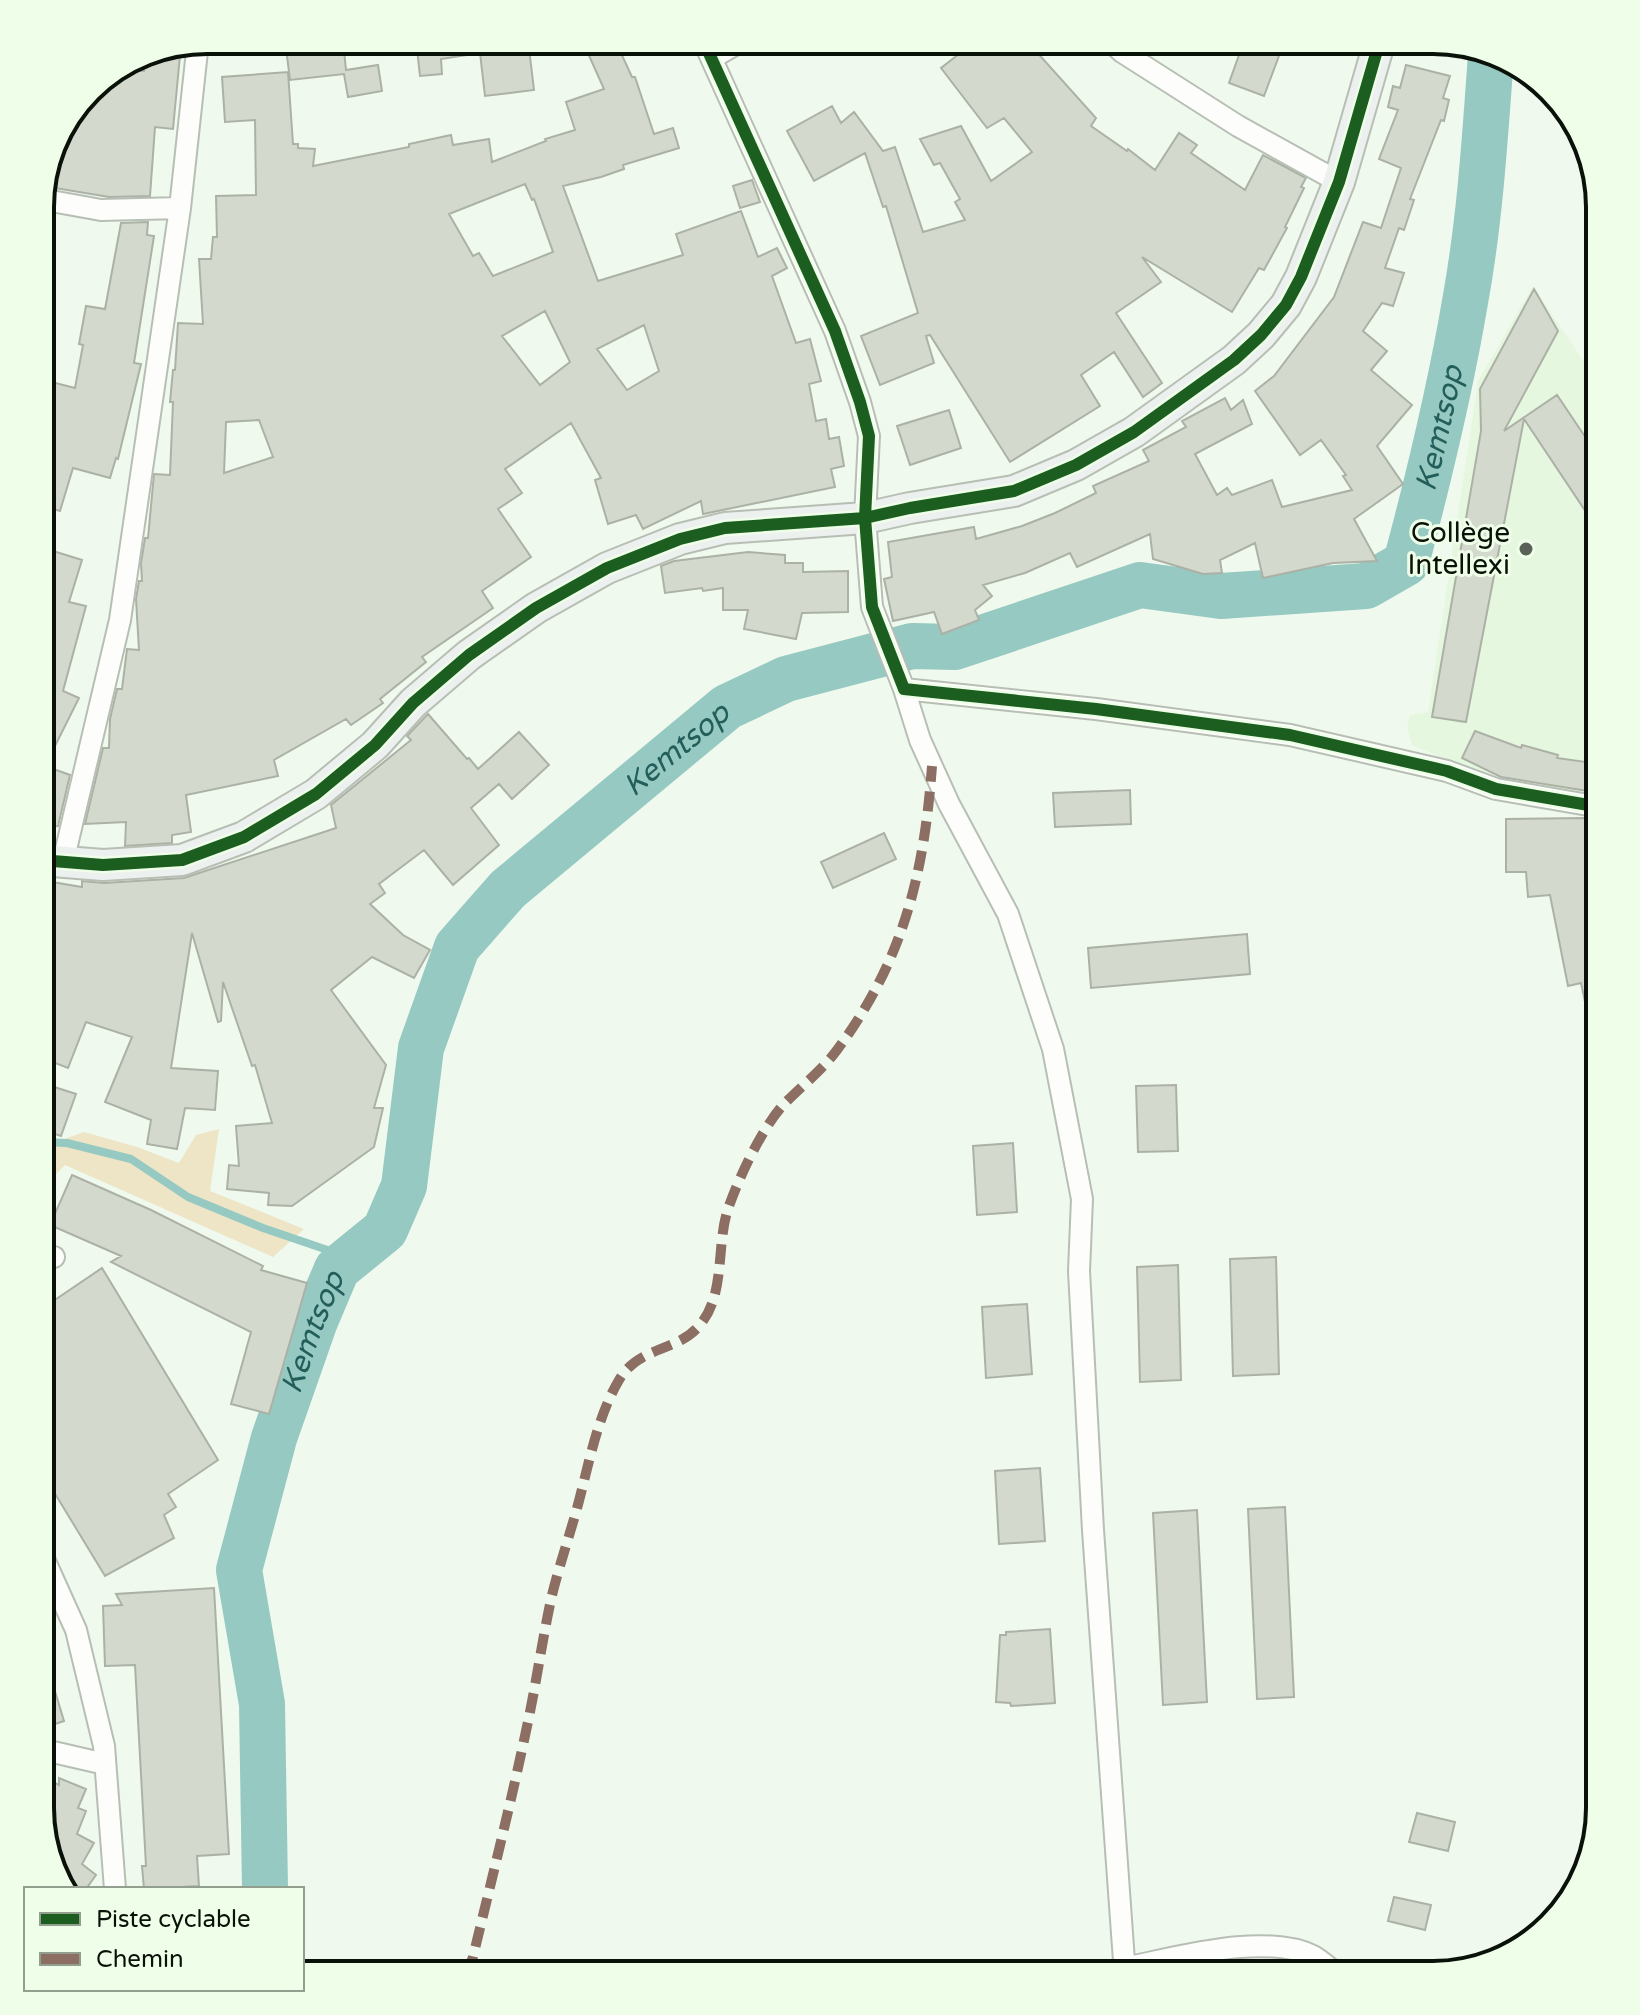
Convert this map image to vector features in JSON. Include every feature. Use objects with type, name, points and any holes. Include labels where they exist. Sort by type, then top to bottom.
[{"type":"street","points":[[710,54],[835,331],[860,402],[869,436],[865,518],[872,607],[920,740],[949,804],[1008,914],[1053,1049],[1082,1199],[1079,1271],[1093,1530],[1123,1961]]},
{"type":"street","points":[[1125,54],[1238,126],[1339,182]]},
{"type":"street","points":[[54,861],[103,865],[182,860],[244,837],[316,794],[375,745],[413,703],[469,655],[536,608],[607,568],[680,539],[725,528],[865,518],[1014,491],[1040,481],[1134,432],[1201,386],[1261,335],[1286,305],[1301,277],[1339,182],[1376,54]]},
{"type":"street","points":[[54,851],[120,620],[180,208],[197,55]]},
{"type":"street","points":[[54,202],[101,210],[180,208]]},
{"type":"street","points":[[900,682],[1290,735],[1447,771],[1496,789],[1586,805]]},
{"type":"street","points":[[54,1581],[76,1630],[104,1746],[115,1887]]},
{"type":"street","points":[[54,1752],[105,1764]]},
{"type":"street","points":[[1172,1961],[1244,1946],[1278,1948],[1312,1956],[1319,1961]]},
{"type":"shaded area","name":"Collège Intellexi","points":[[1533,286],[1586,364],[1586,793],[1507,785],[1412,745],[1407,728],[1410,715],[1428,712],[1478,381]]},
{"type":"shaded area","points":[[219,1129],[210,1191],[304,1229],[273,1257],[65,1165],[54,1176],[54,1139],[59,1141],[84,1132],[179,1163],[196,1135]]},
{"type":"building","points":[[287,54],[344,54],[346,70],[378,65],[382,91],[348,97],[344,74],[290,80]]},
{"type":"building","points":[[418,54],[474,54],[441,59],[442,74],[420,76]]},
{"type":"building","points":[[480,54],[530,54],[534,90],[485,96]]},
{"type":"building","points":[[588,54],[621,54],[632,77],[635,77],[654,134],[673,128],[679,148],[623,165],[624,169],[601,177],[563,186],[598,281],[683,255],[676,234],[741,211],[758,257],[777,248],[787,268],[772,276],[796,343],[810,339],[821,381],[809,384],[816,421],[826,419],[829,439],[839,437],[844,466],[831,469],[835,487],[703,514],[701,501],[643,529],[636,515],[608,524],[595,480],[601,478],[571,423],[505,469],[522,493],[498,509],[531,557],[482,591],[493,608],[422,657],[426,662],[380,699],[383,703],[351,725],[346,719],[274,760],[278,776],[186,795],[191,832],[172,835],[172,843],[125,846],[126,822],[85,824],[103,748],[109,748],[110,719],[117,689],[122,689],[127,649],[139,650],[136,599],[139,581],[142,581],[141,563],[145,538],[148,538],[154,474],[170,475],[173,402],[170,402],[178,323],[203,324],[199,259],[211,259],[213,237],[217,237],[216,196],[256,195],[255,120],[225,122],[222,77],[288,72],[293,144],[298,144],[298,148],[315,149],[313,166],[409,147],[409,144],[451,135],[453,145],[489,139],[492,162],[575,130],[566,102],[604,89]],"holes":[[[525,184],[534,199],[553,252],[493,276],[479,253],[473,256],[449,214]],[[545,311],[570,362],[540,385],[502,336]],[[644,325],[659,371],[627,390],[597,349]],[[259,420],[273,457],[224,473],[226,422]]]},
{"type":"building","points":[[959,54],[1039,54],[1096,118],[1091,126],[1155,170],[1179,133],[1197,145],[1191,153],[1245,190],[1263,155],[1306,178],[1287,228],[1264,270],[1259,268],[1232,312],[1142,257],[1161,282],[1116,313],[1162,383],[1143,397],[1114,352],[1081,375],[1100,406],[1010,462],[930,335],[926,336],[934,363],[880,385],[861,336],[918,313],[886,206],[883,207],[865,153],[814,181],[787,131],[832,106],[841,123],[854,112],[883,151],[895,147],[923,232],[965,220],[955,202],[960,199],[940,163],[934,165],[920,139],[961,126],[991,181],[1032,152],[1004,118],[987,128],[941,68]]},
{"type":"building","points":[[1239,54],[1280,54],[1264,96],[1229,83]]},
{"type":"building","points":[[180,56],[173,129],[155,127],[150,196],[109,197],[55,188],[70,139],[86,114],[122,80],[138,71],[144,71],[144,68],[158,62]]},
{"type":"building","points":[[1406,65],[1450,76],[1443,98],[1449,100],[1444,121],[1441,120],[1410,199],[1414,200],[1404,230],[1399,228],[1385,268],[1404,273],[1393,306],[1382,303],[1363,331],[1387,351],[1371,370],[1412,405],[1377,446],[1403,484],[1354,519],[1377,561],[1333,563],[1263,578],[1255,543],[1220,560],[1222,573],[1203,574],[1153,559],[1150,534],[1077,567],[1070,553],[1025,573],[983,585],[992,596],[975,610],[979,620],[942,634],[934,612],[893,621],[884,579],[892,577],[888,542],[974,527],[976,539],[1055,513],[1096,493],[1093,486],[1149,461],[1143,450],[1186,427],[1182,421],[1225,398],[1231,410],[1243,400],[1252,424],[1195,454],[1217,495],[1227,488],[1232,495],[1272,480],[1282,507],[1352,490],[1343,476],[1346,475],[1321,440],[1300,455],[1255,391],[1274,376],[1334,297],[1363,222],[1381,228],[1401,168],[1379,159],[1398,110],[1388,107],[1393,86],[1400,88]]},
{"type":"building","points":[[752,180],[760,202],[740,208],[733,186]]},
{"type":"building","points":[[148,222],[147,235],[154,236],[134,363],[141,364],[118,459],[110,478],[73,468],[60,511],[54,509],[54,383],[75,388],[86,306],[105,309],[121,223]]},
{"type":"building","points":[[1534,289],[1558,331],[1504,431],[1557,395],[1586,438],[1586,512],[1524,419],[1466,722],[1432,717],[1481,431],[1480,389]]},
{"type":"building","points":[[949,410],[961,448],[910,465],[897,426]]},
{"type":"building","points":[[54,551],[82,560],[69,602],[86,606],[63,691],[79,698],[54,748]]},
{"type":"building","points":[[748,552],[785,555],[785,563],[803,563],[803,572],[848,571],[848,612],[802,613],[796,639],[744,629],[748,610],[723,610],[723,588],[665,593],[661,566],[674,561]]},
{"type":"building","points":[[428,714],[478,769],[519,732],[549,765],[512,799],[499,784],[471,808],[499,845],[453,885],[424,850],[379,884],[385,893],[370,904],[403,935],[430,950],[414,978],[372,957],[331,990],[386,1065],[374,1108],[383,1108],[374,1147],[292,1206],[268,1205],[269,1193],[227,1189],[229,1165],[239,1166],[236,1126],[272,1123],[255,1065],[252,1066],[223,982],[221,1021],[218,1022],[192,933],[171,1068],[218,1071],[215,1110],[185,1108],[177,1149],[147,1144],[151,1120],[105,1102],[132,1037],[86,1022],[68,1068],[54,1062],[54,882],[82,887],[82,881],[104,883],[184,878],[336,828],[331,805],[411,740],[407,736]]},
{"type":"building","points":[[1475,731],[1521,748],[1522,745],[1558,755],[1557,758],[1586,762],[1586,791],[1501,777],[1462,758]]},
{"type":"building","points":[[54,769],[70,775],[58,826],[54,826]]},
{"type":"building","points":[[1130,790],[1131,824],[1055,827],[1053,793]]},
{"type":"building","points":[[1586,818],[1586,1006],[1581,983],[1568,986],[1550,895],[1528,897],[1526,872],[1506,872],[1506,819]]},
{"type":"building","points":[[884,833],[896,859],[833,888],[821,862]]},
{"type":"building","points":[[1247,934],[1250,974],[1091,988],[1088,948]]},
{"type":"building","points":[[1176,1085],[1178,1151],[1138,1152],[1136,1086]]},
{"type":"building","points":[[54,1087],[76,1094],[61,1136],[54,1134]]},
{"type":"building","points":[[1013,1143],[1017,1212],[977,1215],[973,1146]]},
{"type":"building","points":[[72,1175],[263,1266],[261,1270],[307,1283],[269,1414],[231,1404],[251,1332],[111,1262],[121,1256],[54,1227],[54,1216]]},
{"type":"building","points":[[1276,1257],[1279,1374],[1233,1376],[1230,1259]]},
{"type":"building","points":[[1178,1265],[1181,1380],[1140,1382],[1137,1267]]},
{"type":"building","points":[[102,1268],[218,1460],[168,1494],[176,1507],[164,1515],[174,1538],[105,1576],[54,1492],[54,1301]]},
{"type":"building","points":[[1027,1304],[1032,1374],[986,1378],[982,1307]]},
{"type":"building","points":[[1040,1468],[1045,1541],[999,1544],[995,1471]]},
{"type":"building","points":[[1285,1507],[1294,1697],[1257,1699],[1248,1509]]},
{"type":"building","points":[[1197,1510],[1207,1702],[1163,1705],[1153,1513]]},
{"type":"building","points":[[214,1588],[229,1854],[197,1856],[199,1886],[144,1887],[142,1866],[146,1866],[135,1665],[105,1666],[103,1606],[122,1605],[116,1594]]},
{"type":"building","points":[[1050,1629],[1055,1703],[1011,1706],[1010,1703],[996,1702],[1000,1635]]},
{"type":"building","points":[[54,1688],[64,1721],[54,1724]]},
{"type":"building","points":[[59,1778],[86,1789],[78,1808],[86,1811],[77,1834],[94,1843],[82,1864],[96,1875],[87,1887],[76,1887],[62,1857],[54,1808],[54,1782],[59,1785]]},
{"type":"building","points":[[1417,1813],[1455,1822],[1448,1851],[1409,1842]]},
{"type":"building","points":[[1394,1897],[1431,1905],[1425,1930],[1388,1921]]},
{"type":"waterway","name":"Kemtsop","points":[[265,1887],[262,1704],[239,1570],[274,1438],[315,1321],[337,1269],[385,1230],[404,1186],[421,1048],[457,947],[508,889],[727,707],[786,679],[912,646],[955,647],[1140,585],[1221,596],[1366,586],[1406,563],[1446,401],[1470,271],[1490,65]]},
{"type":"waterway","points":[[54,1143],[131,1159],[188,1197],[263,1228],[351,1258]]},
{"type":"marked path","points":[[471,1961],[514,1788],[552,1595],[604,1411],[627,1369],[647,1355],[680,1341],[699,1326],[708,1313],[717,1284],[729,1206],[753,1151],[786,1102],[837,1050],[879,983],[894,950],[916,880],[932,766]]},
{"type":"cycle path","points":[[709,54],[835,331],[860,402],[869,436],[865,518],[872,607],[904,689],[1096,709],[1290,735],[1447,771],[1496,789],[1586,805]]},
{"type":"cycle path","points":[[54,861],[103,865],[182,860],[244,837],[316,794],[375,745],[413,703],[469,655],[536,608],[607,568],[680,539],[725,528],[865,518],[1014,491],[1076,465],[1134,432],[1234,360],[1261,335],[1286,305],[1301,277],[1339,182],[1376,54]]},
{"type":"place","name":"Collège Intellexi","points":[[1526,549]]}]
